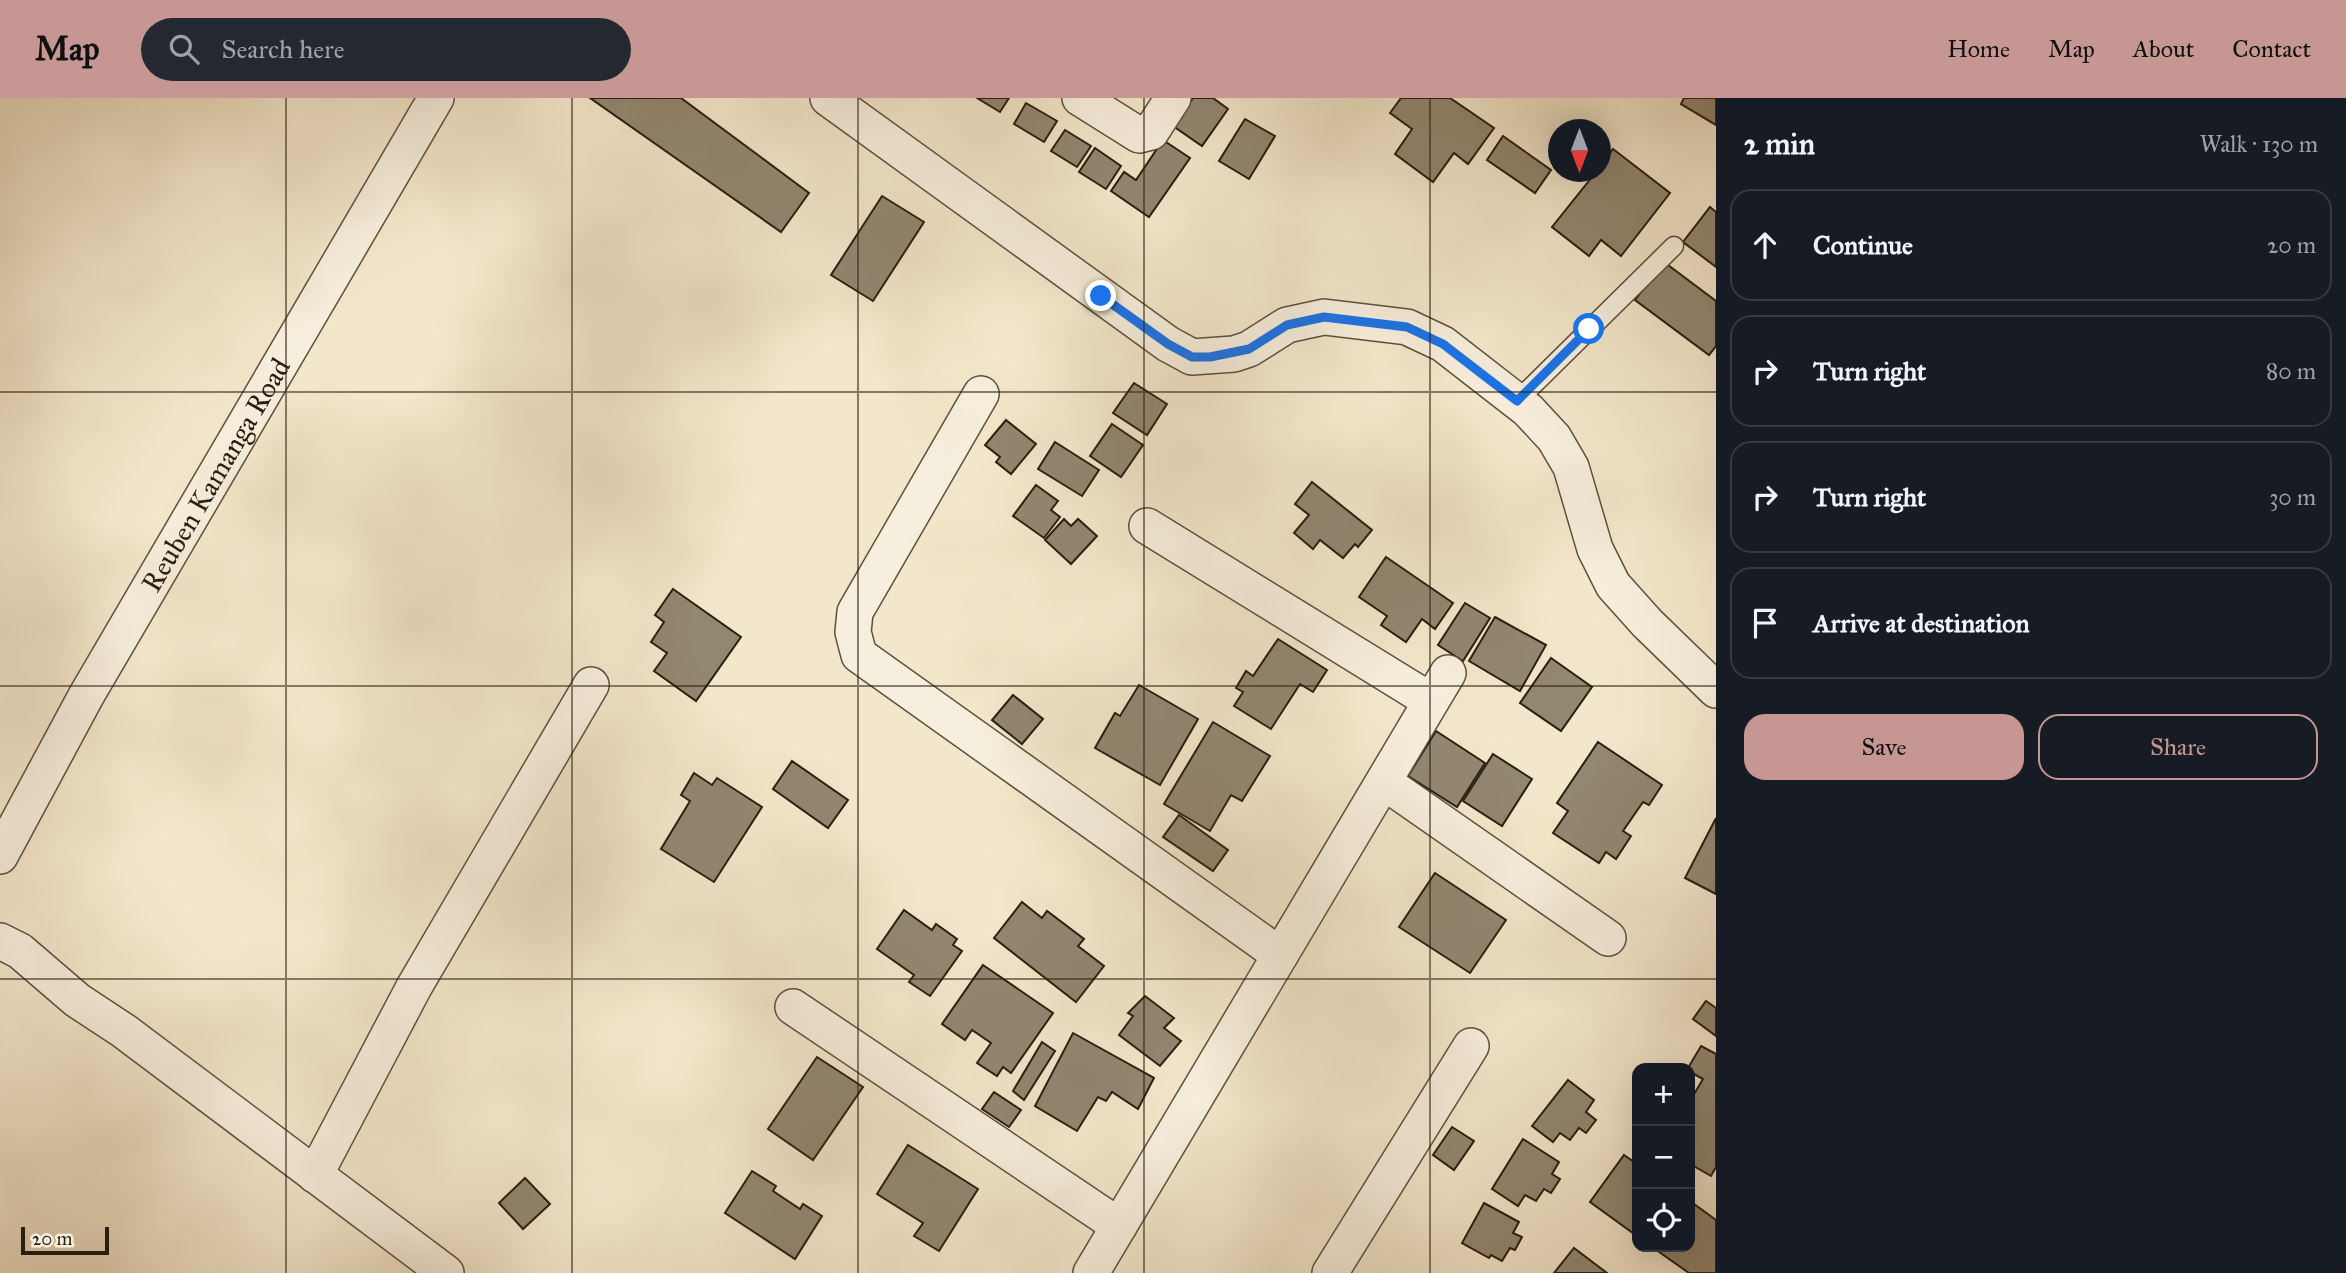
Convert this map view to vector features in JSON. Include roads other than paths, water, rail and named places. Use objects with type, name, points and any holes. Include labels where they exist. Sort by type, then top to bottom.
[{"type":"street","name":"Reuben Kamanga Road","points":[[0,856],[86,696],[436,98]]},
{"type":"street","points":[[828,98],[1157,336],[1192,357],[1222,355],[1249,349],[1287,325],[1324,317],[1407,327],[1443,344],[1517,401],[1554,438],[1571,467],[1595,549],[1614,585],[1657,633],[1716,690]]},
{"type":"street","points":[[1080,98],[1139,135],[1151,132],[1172,98]]},
{"type":"street","points":[[981,394],[855,612],[853,632],[859,655],[1280,955]]},
{"type":"street","points":[[1091,1273],[1440,687],[1147,526]]},
{"type":"street","points":[[315,1175],[414,987],[591,685]]},
{"type":"street","points":[[1384,782],[1608,937]]},
{"type":"street","points":[[0,941],[20,951],[77,1000],[124,1031],[446,1273]]},
{"type":"street","points":[[793,1007],[1119,1226]]},
{"type":"street","points":[[1330,1273],[1471,1046]]},
{"type":"lane","points":[[1517,401],[1674,246]]}]
